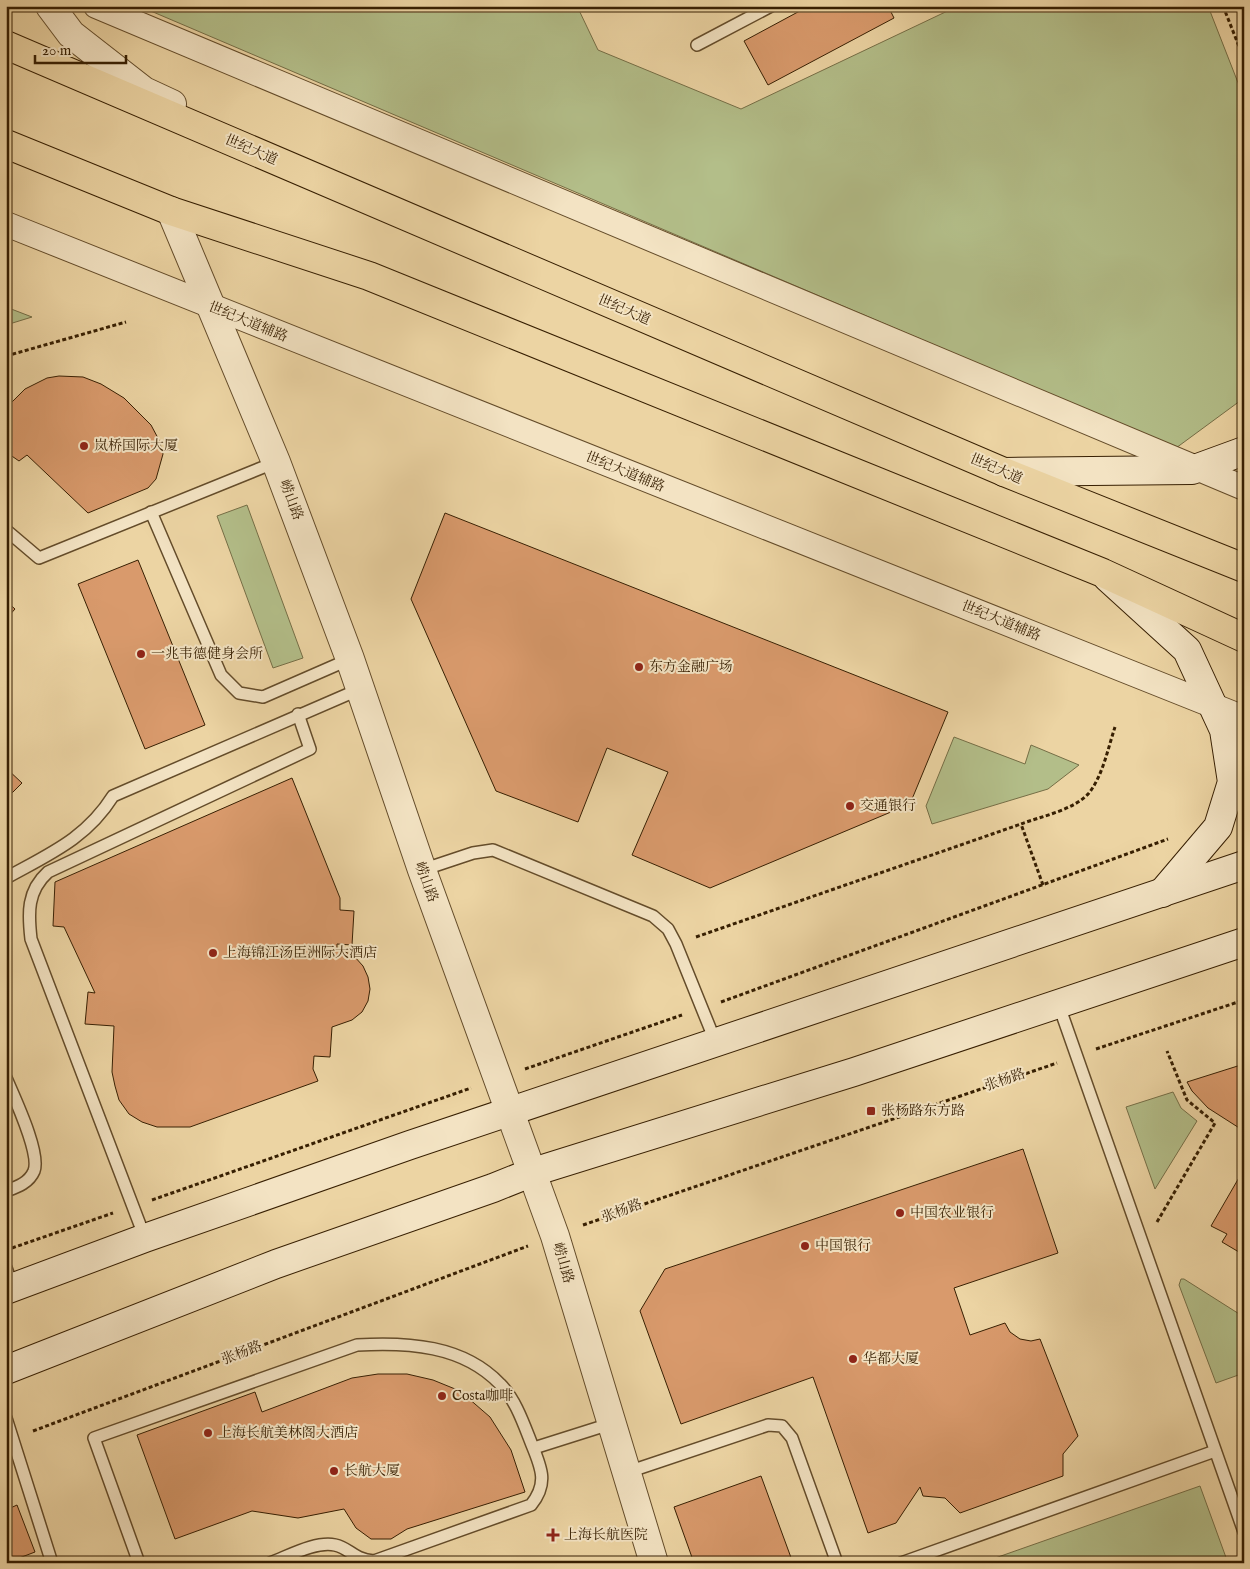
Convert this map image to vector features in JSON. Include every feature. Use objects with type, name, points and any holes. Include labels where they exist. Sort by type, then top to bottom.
[{"type":"main road","points":[[50,6],[71,34],[144,91],[476,247]]},
{"type":"main road","name":"世纪大道","points":[[6,45],[1004,472],[1244,568]]},
{"type":"main road","points":[[6,144],[170,211],[369,276],[1103,573],[1244,638]]},
{"type":"main road","name":"崂山路","points":[[170,211],[210,307],[238,366],[350,659],[422,870],[555,1236],[654,1563]]},
{"type":"main road","points":[[1004,472],[1196,469],[1244,451]]},
{"type":"main road","points":[[1103,573],[1187,650],[1224,730],[1232,782],[1218,827],[1162,893]]},
{"type":"main road","points":[[9,1282],[145,1238],[510,1111],[1244,865]]},
{"type":"main road","points":[[6,1370],[276,1264],[493,1188],[533,1172],[835,1078],[1235,946]]},
{"type":"street","points":[[96,6],[1244,488]]},
{"type":"street","name":"世纪大道辅路","points":[[6,224],[1244,718]]},
{"type":"lane","points":[[697,45],[771,6]]},
{"type":"lane","points":[[6,530],[39,558],[276,462]]},
{"type":"lane","points":[[151,512],[221,675],[239,694],[263,697],[350,659]]},
{"type":"lane","points":[[6,878],[84,832],[101,815],[114,796],[298,714],[360,689]]},
{"type":"lane","points":[[145,1238],[31,939],[28,913],[32,891],[39,880],[48,872],[310,749],[298,714]]},
{"type":"lane","points":[[422,870],[474,853],[493,850],[653,916],[668,929],[676,944],[716,1043]]},
{"type":"lane","points":[[1058,1003],[1244,1532]]},
{"type":"lane","points":[[6,1078],[34,1152],[34,1171],[24,1184],[6,1191]]},
{"type":"lane","points":[[138,1563],[94,1438],[357,1345],[394,1343],[430,1347],[468,1360],[500,1384],[521,1416],[534,1448],[544,1483],[540,1495],[531,1505],[374,1561],[360,1560],[335,1545],[318,1546],[270,1563]]},
{"type":"lane","points":[[6,1418],[52,1563]]},
{"type":"lane","points":[[534,1448],[613,1423]]},
{"type":"lane","points":[[628,1472],[768,1425],[782,1426],[792,1438],[837,1563]]},
{"type":"lane","points":[[902,1563],[1215,1451]]},
{"type":"path","points":[[1223,6],[1244,59]]},
{"type":"path","points":[[6,356],[126,322]]},
{"type":"path","points":[[676,944],[1071,806],[1088,794],[1099,775],[1115,727]]},
{"type":"path","points":[[1022,824],[1043,885]]},
{"type":"path","points":[[6,1250],[701,1009],[1174,837]]},
{"type":"path","name":"张杨路","points":[[13,1439],[643,1203],[1244,1000]]},
{"type":"path","points":[[1155,1226],[1215,1124],[1187,1100],[1167,1050]]},
{"type":"green space","points":[[139,6],[577,6],[598,50],[741,109],[958,6],[1208,6],[1244,98],[1244,398],[1176,448]]},
{"type":"green space","points":[[6,307],[32,317],[6,325]]},
{"type":"green space","points":[[247,505],[303,658],[273,668],[217,516]]},
{"type":"green space","points":[[954,737],[1025,764],[1031,745],[1079,765],[1048,789],[932,824],[926,806]]},
{"type":"green space","points":[[1173,1092],[1181,1108],[1197,1121],[1155,1189],[1126,1107]]},
{"type":"green space","points":[[1181,1279],[1184,1279],[1244,1317],[1244,1373],[1216,1383],[1179,1285]]},
{"type":"green space","points":[[1200,1486],[1228,1563],[981,1563]]},
{"type":"building","points":[[809,6],[888,6],[894,18],[768,85],[744,41]]},
{"type":"building","name":"岚桥国际大厦","points":[[59,376],[83,377],[101,384],[124,398],[151,425],[159,440],[163,454],[156,479],[148,488],[88,513],[27,455],[19,461],[6,452],[6,408],[25,389],[47,378]]},
{"type":"building","name":"东方金融广场","points":[[445,513],[948,712],[910,804],[710,888],[632,855],[668,772],[607,748],[578,822],[496,791],[411,599]]},
{"type":"building","name":"一兆韦德健身会所","points":[[138,560],[205,725],[145,749],[78,584]]},
{"type":"building","points":[[6,601],[15,609],[6,619]]},
{"type":"building","points":[[6,768],[22,783],[6,799]]},
{"type":"building","name":"上海锦江汤臣洲际大酒店","points":[[292,778],[340,898],[340,910],[354,911],[352,945],[337,944],[337,948],[354,956],[363,966],[368,977],[370,989],[368,1001],[362,1012],[352,1020],[332,1027],[330,1057],[314,1056],[313,1069],[318,1081],[190,1127],[157,1127],[142,1122],[129,1114],[119,1100],[112,1072],[114,1026],[85,1024],[88,992],[95,993],[64,927],[53,926],[55,882]]},
{"type":"building","points":[[1244,1064],[1244,1131],[1208,1108],[1192,1091],[1187,1082]]},
{"type":"building","name":"华都大厦","points":[[1023,1149],[1058,1253],[954,1288],[970,1335],[1005,1323],[1010,1332],[1020,1339],[1031,1341],[1040,1339],[1078,1436],[1063,1454],[1063,1476],[960,1513],[945,1498],[923,1496],[920,1487],[896,1523],[868,1533],[813,1377],[681,1424],[640,1311],[665,1269]]},
{"type":"building","points":[[1244,1169],[1244,1255],[1222,1242],[1227,1234],[1211,1226]]},
{"type":"building","name":"长航大厦","points":[[378,1374],[407,1374],[433,1380],[460,1391],[490,1417],[511,1450],[525,1492],[407,1529],[391,1539],[371,1539],[356,1528],[344,1509],[298,1518],[252,1511],[175,1539],[137,1435],[255,1392],[262,1412],[352,1378]]},
{"type":"building","points":[[761,1476],[793,1563],[694,1563],[674,1507]]},
{"type":"building","points":[[17,1505],[35,1552],[6,1563],[6,1510]]},
{"type":"place","name":"岚桥国际大厦","points":[[84,446]]},
{"type":"place","name":"一兆韦德健身会所","points":[[141,654]]},
{"type":"place","name":"东方金融广场","points":[[639,667]]},
{"type":"place","name":"交通银行","points":[[850,806]]},
{"type":"place","name":"上海锦江汤臣洲际大酒店","points":[[213,953]]},
{"type":"place","name":"张杨路东方路","points":[[871,1111]]},
{"type":"place","name":"中国农业银行","points":[[900,1213]]},
{"type":"place","name":"中国银行","points":[[805,1246]]},
{"type":"place","name":"华都大厦","points":[[853,1359]]},
{"type":"place","name":"Costa咖啡","points":[[442,1396]]},
{"type":"place","name":"上海长航美林阁大酒店","points":[[208,1433]]},
{"type":"place","name":"长航大厦","points":[[334,1471]]},
{"type":"place","name":"上海长航医院","points":[[553,1535]]}]
